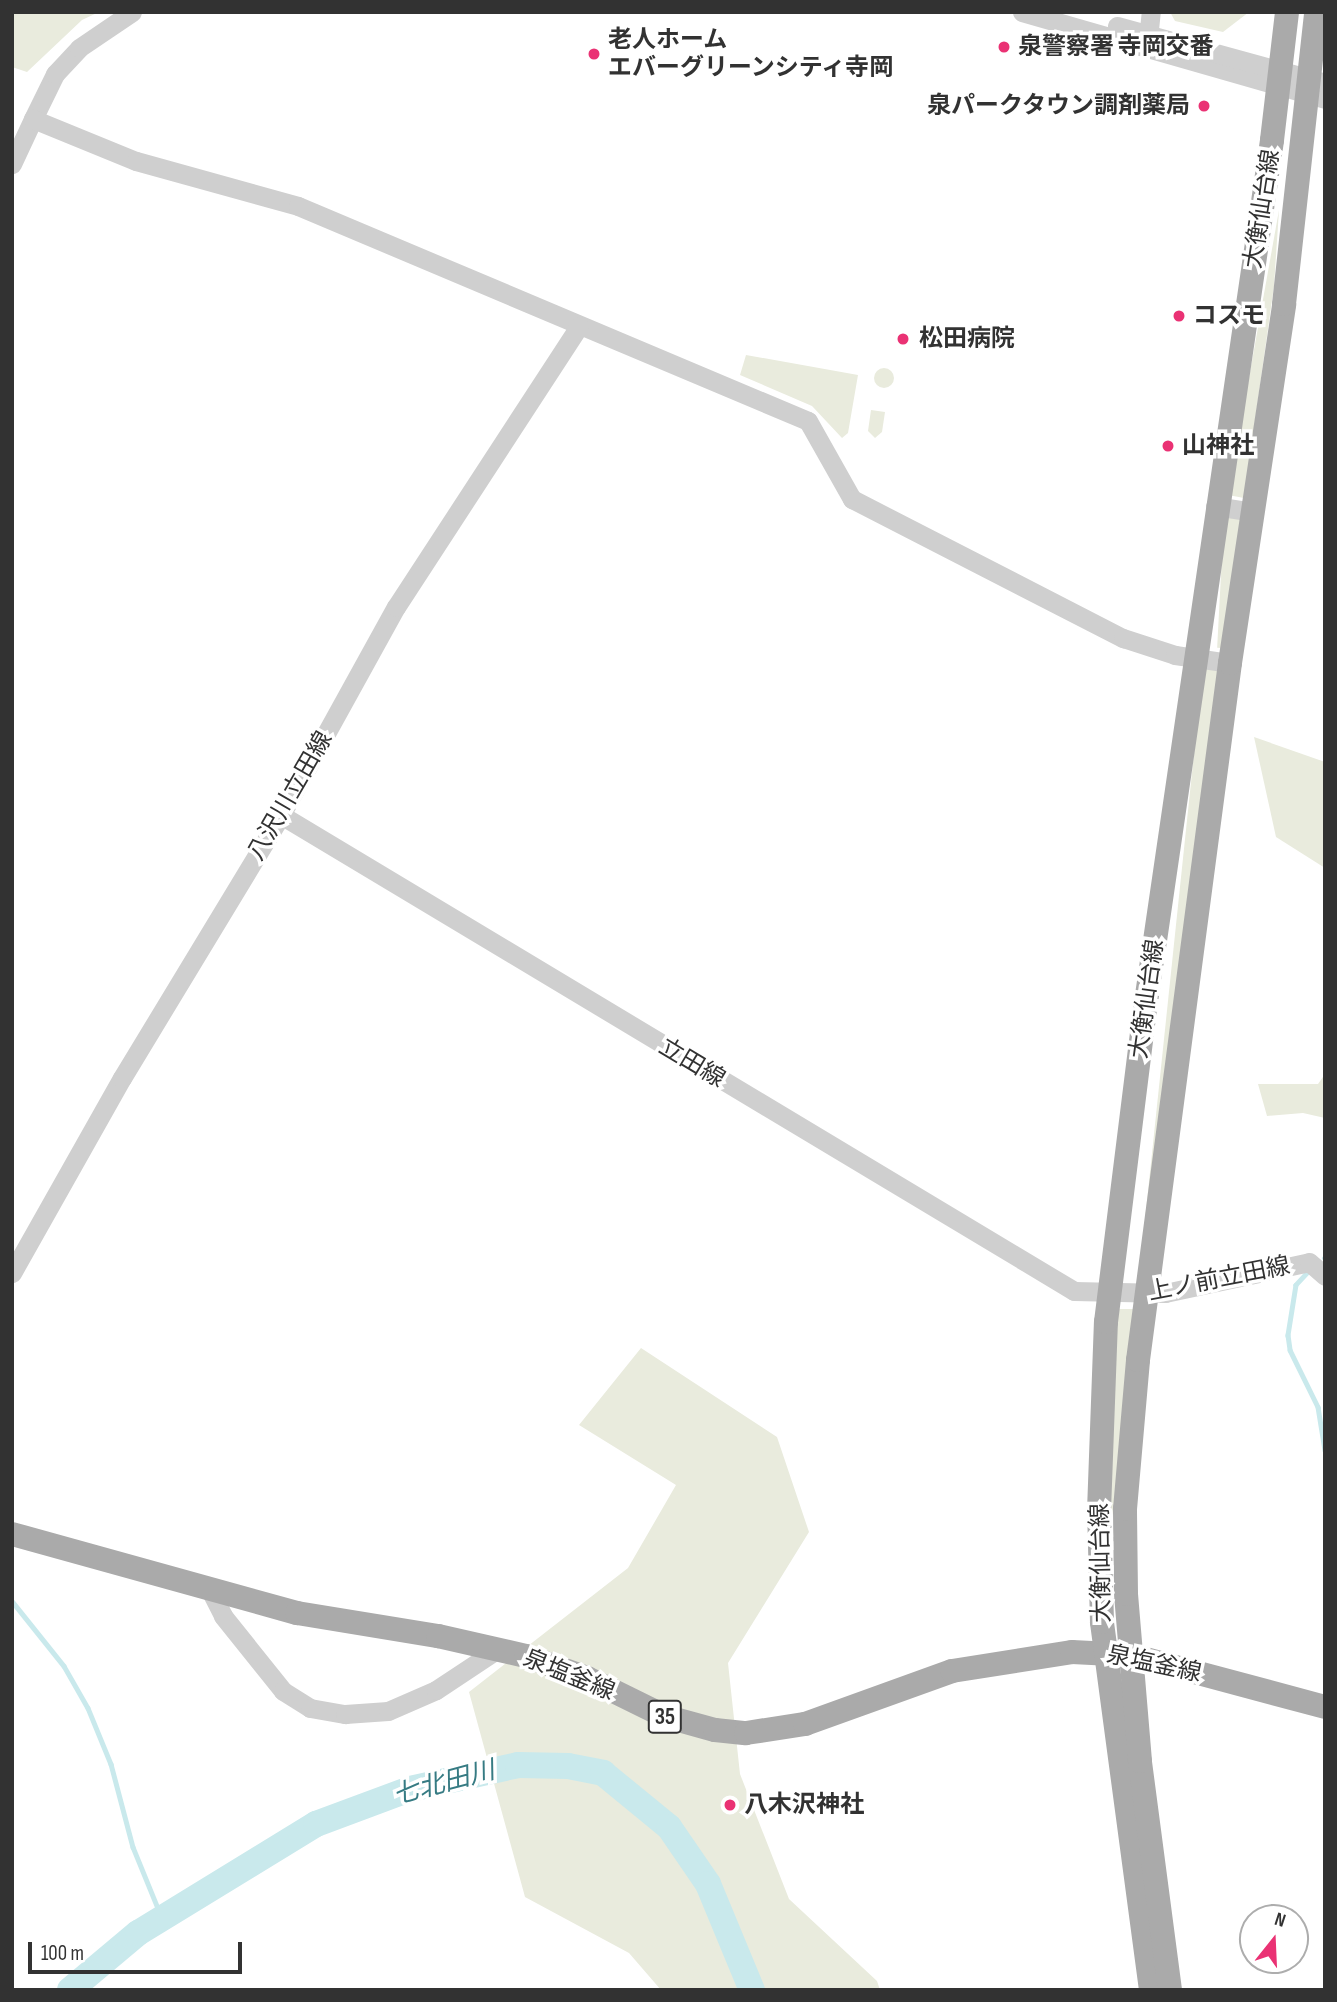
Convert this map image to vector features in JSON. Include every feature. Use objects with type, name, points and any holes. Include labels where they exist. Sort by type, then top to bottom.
[{"type":"main road","name":"大衡仙台線","points":[[1151,1990],[1105,1651],[1099,1511],[1108,1295],[1215,506],[1287,12]]},
{"type":"main road","name":"大衡仙台線","points":[[1170,1990],[1141,1775],[1131,1655],[1125,1509],[1146,1295],[1230,663],[1316,88],[1316,12]]},
{"type":"main road","name":"泉塩釜線","points":[[12,1534],[211,1592],[297,1613],[498,1649],[587,1678],[664,1716],[746,1733],[834,1716],[952,1671],[1032,1657],[1105,1651],[1131,1655],[1325,1707]]},
{"type":"street","points":[[12,164],[55,74],[79,48],[132,12]]},
{"type":"street","points":[[1022,12],[1148,42],[1316,88]]},
{"type":"street","points":[[1065,12],[1148,42]]},
{"type":"street","points":[[1148,42],[1151,12]]},
{"type":"street","points":[[33,120],[136,161],[298,206],[808,421],[852,499],[1123,638],[1194,658],[1230,663]]},
{"type":"street","name":"八沢川立田線","points":[[12,1273],[122,1079],[281,815],[396,607],[579,326]]},
{"type":"street","points":[[1215,506],[1253,512]]},
{"type":"street","name":"立田線","points":[[281,815],[1028,1267],[1074,1291],[1108,1295]]},
{"type":"street","name":"上ノ前立田線","points":[[1108,1295],[1146,1295],[1309,1262],[1325,1276]]},
{"type":"street","points":[[211,1592],[223,1616],[283,1691],[310,1708],[345,1714],[387,1711],[436,1690],[498,1649]]},
{"type":"shaded area","points":[[12,12],[99,12],[82,20],[27,72],[12,67]]},
{"type":"shaded area","points":[[1170,12],[1249,12],[1223,32],[1175,21]]},
{"type":"shaded area","points":[[1279,210],[1274,286],[1244,498],[1228,495]]},
{"type":"shaded area","points":[[746,355],[858,375],[848,433],[842,438],[812,406],[740,375]]},
{"type":"shaded area","points":[[884,368],[891,371],[894,378],[891,385],[884,388],[877,385],[874,378],[877,371]]},
{"type":"shaded area","points":[[871,410],[885,412],[882,432],[875,438],[868,431]]},
{"type":"shaded area","points":[[1224,517],[1241,518],[1234,649],[1217,648]]},
{"type":"shaded area","points":[[1203,668],[1221,670],[1158,1268],[1140,1266]]},
{"type":"shaded area","points":[[1254,737],[1325,762],[1325,868],[1276,837]]},
{"type":"shaded area","points":[[1325,1074],[1325,1118],[1303,1113],[1267,1116],[1258,1084],[1318,1084]]},
{"type":"shaded area","points":[[1117,1309],[1133,1309],[1116,1496],[1108,1538]]},
{"type":"shaded area","points":[[641,1348],[777,1437],[809,1532],[728,1663],[740,1774],[789,1899],[877,1981],[880,1990],[661,1990],[629,1953],[525,1897],[469,1692],[628,1568],[676,1485],[579,1425]]},
{"type":"waterway","points":[[1309,1271],[1296,1285],[1288,1335],[1290,1350],[1318,1407],[1325,1450]]},
{"type":"waterway","points":[[12,1601],[64,1666],[88,1708],[111,1764],[133,1847],[162,1918]]},
{"type":"waterway","name":"七北田川","points":[[70,1990],[138,1933],[316,1824],[410,1789],[518,1765],[568,1766],[603,1773],[669,1827],[708,1884],[752,1990]]},
{"type":"place","name":"泉警察署 寺岡交番","points":[[1004,47]]},
{"type":"place","name":"老人ホーム エバーグリーンシティ寺岡","points":[[594,54]]},
{"type":"place","name":"泉パークタウン調剤薬局","points":[[1204,106]]},
{"type":"place","name":"コスモ","points":[[1179,316]]},
{"type":"place","name":"松田病院","points":[[903,339]]},
{"type":"place","name":"山神社","points":[[1168,446]]},
{"type":"place","name":"八木沢神社","points":[[730,1805]]}]
